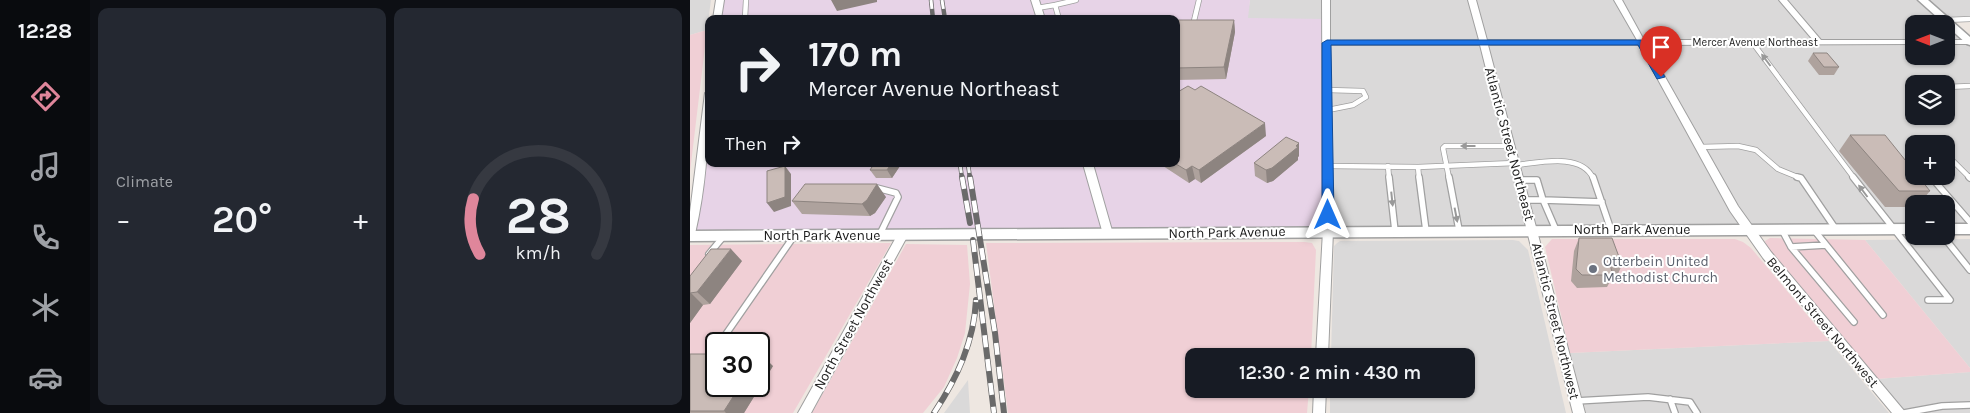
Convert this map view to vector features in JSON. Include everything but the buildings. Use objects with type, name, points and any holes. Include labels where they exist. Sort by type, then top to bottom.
[{"type":"street","points":[[718,15],[720,0]]},
{"type":"street","points":[[1322,348],[1328,231],[1326,0]]},
{"type":"street","name":"Atlantic Street Northeast","points":[[1473,0],[1533,230]]},
{"type":"street","name":"Belmont Street Northwest","points":[[1618,0],[1734,208],[1748,229],[1767,255],[1900,413]]},
{"type":"street","points":[[1782,0],[1819,42]]},
{"type":"street","points":[[1923,0],[1940,15]]},
{"type":"street","points":[[1955,28],[1970,42]]},
{"type":"street","name":"Mercer Avenue Northeast","points":[[1327,43],[1905,42]]},
{"type":"street","points":[[1955,42],[1970,42]]},
{"type":"street","points":[[690,235],[695,212],[705,127]]},
{"type":"street","points":[[1089,167],[1108,234]]},
{"type":"street","name":"North Park Avenue","points":[[690,235],[794,236],[1459,230],[1905,229]]},
{"type":"street","points":[[1955,229],[1970,229]]},
{"type":"street","name":"Atlantic Street Northwest","points":[[1533,230],[1579,413]]},
{"type":"street","name":"North Street Northwest","points":[[804,413],[903,234]]},
{"type":"street","points":[[1319,413],[1320,398]]},
{"type":"lane","points":[[745,15],[746,0]]},
{"type":"lane","points":[[1036,4],[1055,5],[1076,0]]},
{"type":"lane","points":[[1184,27],[1192,27],[1199,0]]},
{"type":"lane","points":[[1055,5],[1058,15]]},
{"type":"lane","points":[[1955,20],[1970,21]]},
{"type":"lane","points":[[1752,42],[1950,300],[1928,300]]},
{"type":"lane","points":[[1955,87],[1970,86]]},
{"type":"lane","points":[[1328,90],[1358,89],[1363,91],[1366,97],[1361,103],[1351,107],[1328,110]]},
{"type":"lane","points":[[1459,230],[1443,151],[1445,146],[1511,146]]},
{"type":"lane","points":[[1699,146],[1738,146],[1756,150],[1778,169],[1801,178],[1836,229]]},
{"type":"lane","points":[[1328,166],[1418,167],[1563,163],[1582,165],[1588,168],[1592,175],[1611,230]]},
{"type":"lane","points":[[1955,163],[1970,178]]},
{"type":"lane","points":[[1388,166],[1395,231]]},
{"type":"lane","points":[[1418,167],[1426,231]]},
{"type":"lane","points":[[1520,180],[1537,180],[1556,230]]},
{"type":"lane","points":[[1939,185],[1970,222]]},
{"type":"lane","points":[[866,187],[896,192],[898,197],[879,235]]},
{"type":"lane","points":[[1526,200],[1602,202]]},
{"type":"lane","points":[[1781,229],[1792,248],[1854,322]]},
{"type":"lane","points":[[1814,229],[1883,315]]},
{"type":"lane","points":[[705,259],[724,236]]},
{"type":"lane","points":[[727,332],[794,236]]},
{"type":"lane","points":[[1792,248],[1826,245]]},
{"type":"lane","points":[[1950,245],[1970,270]]},
{"type":"lane","points":[[1576,401],[1625,397],[1670,399],[1690,402],[1697,413]]},
{"type":"lane","points":[[1670,399],[1675,413]]},
{"type":"lane","points":[[1904,413],[1942,406],[1970,405]]},
{"type":"shaded area","points":[[690,0],[711,0],[709,15],[705,15],[705,31],[690,35]]},
{"type":"shaded area","points":[[720,0],[1250,0],[1248,18],[1326,19],[1328,231],[690,234],[705,123],[705,167],[1180,167],[1180,15],[718,15]]},
{"type":"shaded area","points":[[1250,0],[1923,0],[1940,15],[1905,15],[1905,65],[1955,65],[1955,29],[1970,42],[1970,229],[1955,229],[1955,195],[1905,195],[1905,229],[1328,231],[1247,18]]},
{"type":"shaded area","points":[[1926,0],[1970,0],[1970,18],[1955,18],[1955,15],[1943,15]]},
{"type":"shaded area","points":[[705,31],[705,47],[690,172],[690,35]]},
{"type":"shaded area","points":[[1770,238],[1865,240],[1970,368],[1970,372],[1876,379],[1766,248],[1765,241]]},
{"type":"shaded area","points":[[1552,239],[1735,239],[1751,248],[1829,341],[1570,353],[1545,247]]},
{"type":"shaded area","points":[[1955,239],[1970,239],[1970,368],[1865,240],[1905,240],[1905,245],[1955,245]]},
{"type":"shaded area","points":[[1340,241],[1519,241],[1528,250],[1566,413],[1330,413],[1330,398],[1475,398],[1475,348],[1331,348],[1334,246]]},
{"type":"shaded area","points":[[891,243],[793,413],[690,413],[690,245]]},
{"type":"shaded area","points":[[986,243],[1312,243],[1316,250],[1311,348],[1185,348],[1185,398],[1308,398],[1307,413],[1008,413]]},
{"type":"shaded area","points":[[906,244],[967,245],[970,284],[965,333],[957,358],[944,387],[923,413],[812,413]]},
{"type":"shaded area","points":[[1829,341],[1889,413],[1586,413],[1570,353]]},
{"type":"shaded area","points":[[1970,372],[1970,413],[1905,413],[1876,379]]},
{"type":"shaded area","points":[[968,380],[970,413],[944,413]]},
{"type":"railway","points":[[931,0],[933,15]]},
{"type":"railway","points":[[942,0],[944,15]]},
{"type":"railway","points":[[960,167],[962,178]]},
{"type":"railway","points":[[968,167],[970,178]]},
{"type":"railway","points":[[962,177],[970,223]]},
{"type":"railway","points":[[970,177],[995,333],[1004,413]]},
{"type":"railway","points":[[973,240],[994,413]]},
{"type":"railway","points":[[934,413],[963,359],[972,330],[976,300]]},
{"type":"place","name":"Otterbein United Methodist Church","points":[[1593,269]]},
{"type":"route","points":[[1328,215],[1327,43],[1641,42],[1661,77]]}]
